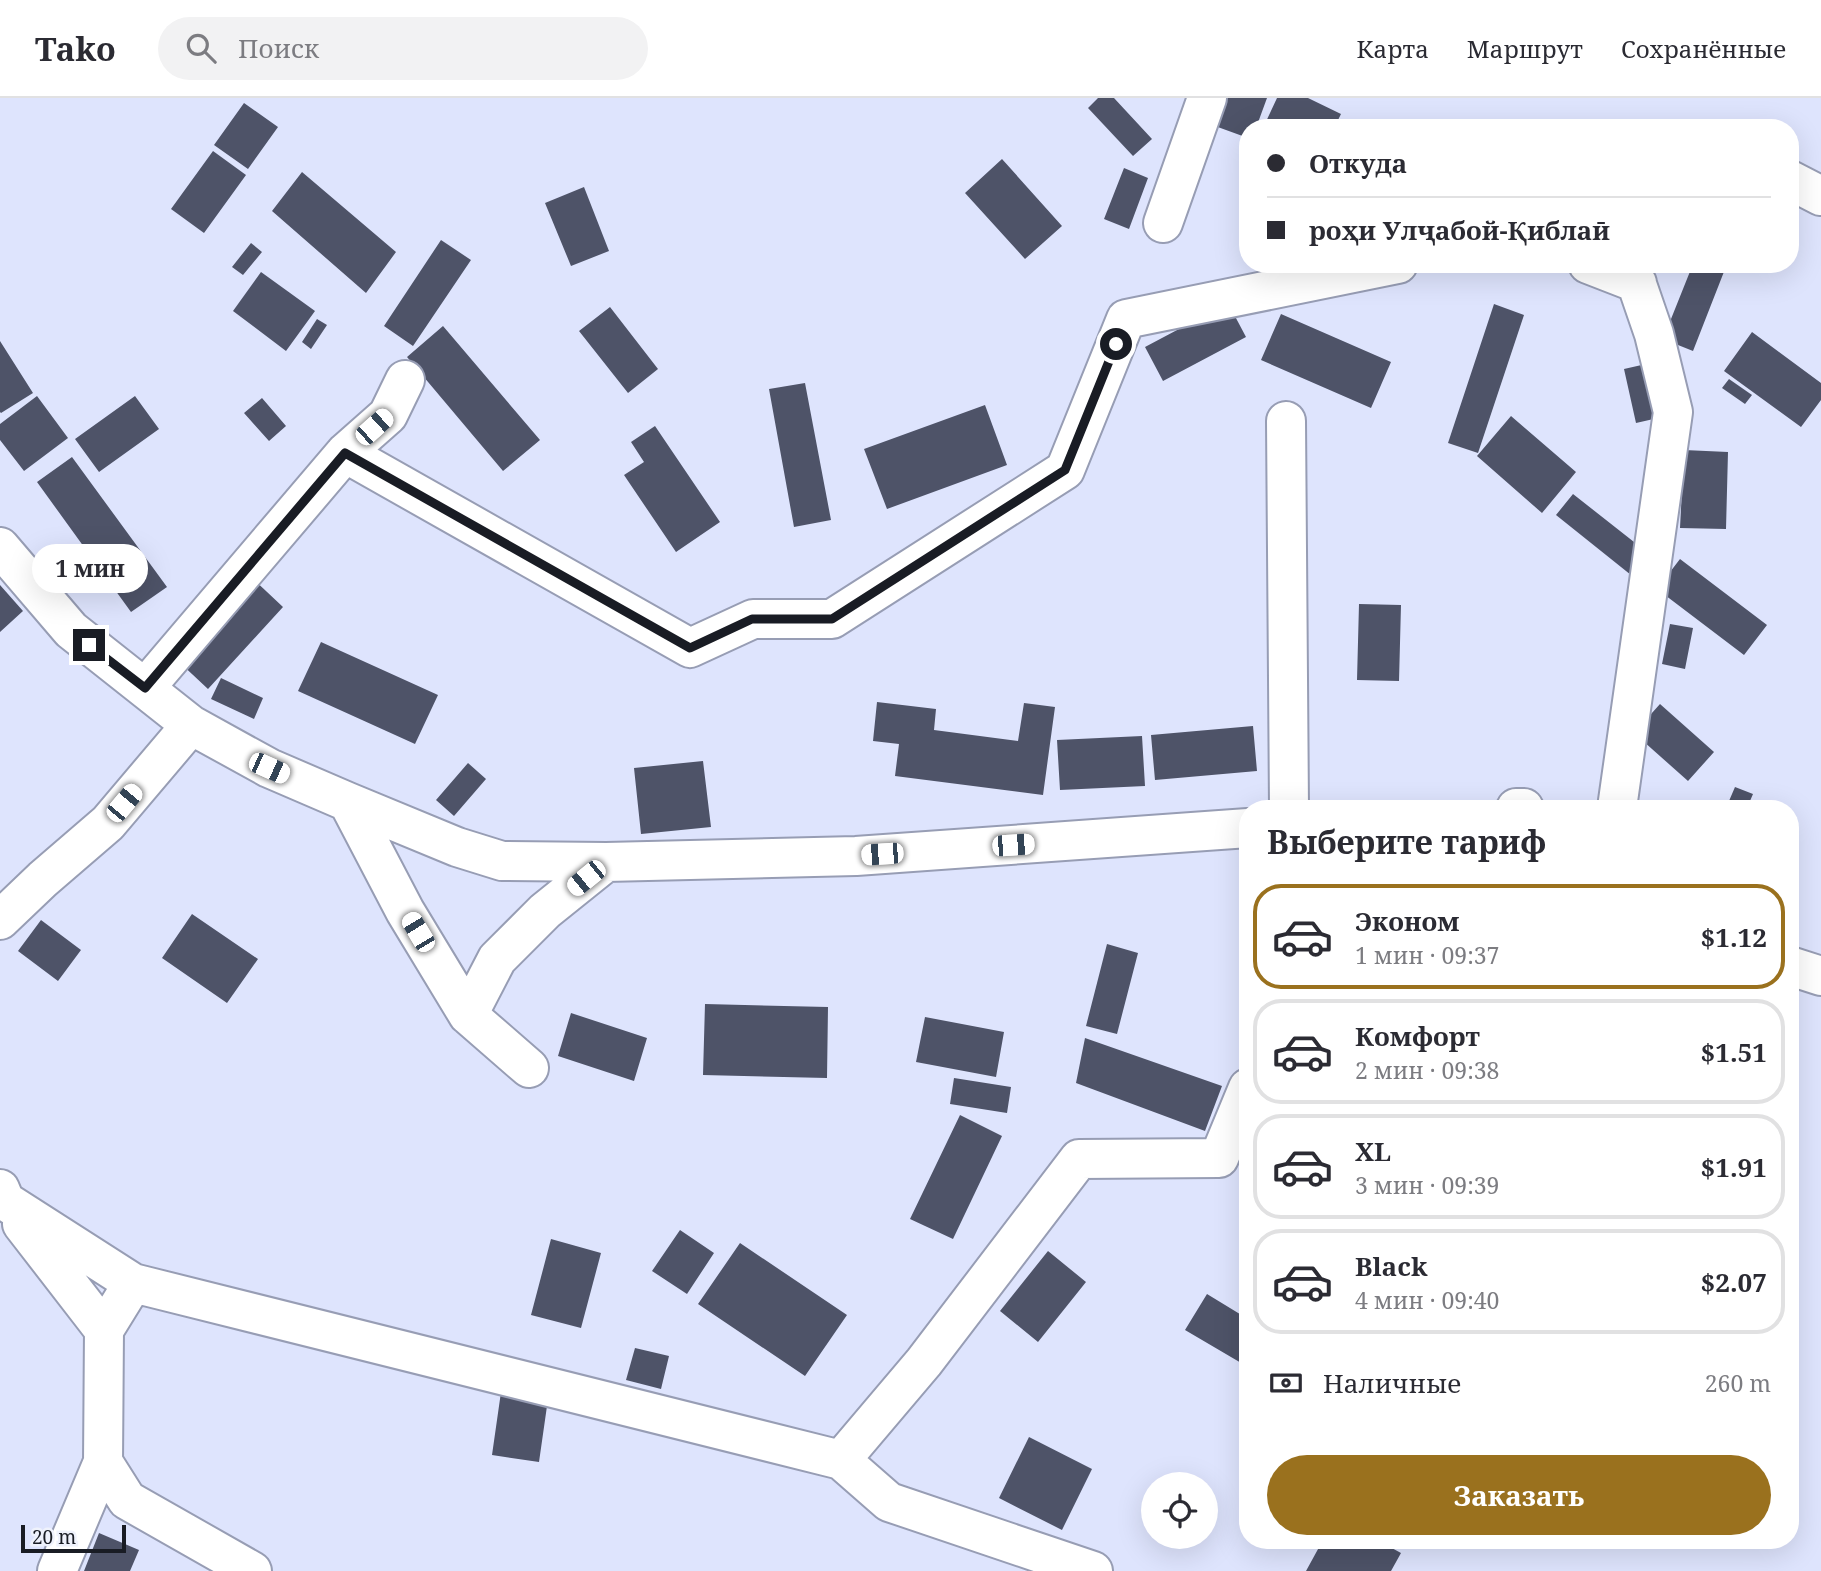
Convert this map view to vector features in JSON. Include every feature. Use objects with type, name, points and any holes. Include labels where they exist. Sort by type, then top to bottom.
[{"type":"street","points":[[1163,223],[1207,98]]},
{"type":"street","points":[[1799,185],[1821,196]]},
{"type":"street","points":[[345,453],[690,648],[752,619],[832,619],[1065,470],[1126,319],[1353,273]]},
{"type":"street","points":[[1618,800],[1673,412],[1654,334],[1634,274]]},
{"type":"street","points":[[145,688],[345,453],[388,415],[405,380]]},
{"type":"street","points":[[1286,421],[1289,800]]},
{"type":"street","points":[[0,547],[71,630],[191,725],[269,768],[457,847],[502,860],[606,862],[856,856],[1239,829]]},
{"type":"street","points":[[0,920],[108,823],[191,725]]},
{"type":"street","points":[[348,802],[405,911],[468,1015],[529,1068]]},
{"type":"street","points":[[468,1015],[497,959],[545,911],[606,862]]},
{"type":"street","points":[[1799,969],[1821,976]]},
{"type":"street","points":[[841,1460],[924,1363],[1079,1159],[1219,1158],[1239,1110]]},
{"type":"street","points":[[2,1195],[133,1283],[841,1460],[889,1502],[1093,1571]]},
{"type":"street","points":[[2,1195],[104,1330]]},
{"type":"street","points":[[57,1571],[103,1462],[104,1330],[133,1283]]},
{"type":"street","points":[[103,1462],[127,1500],[252,1571]]},
{"type":"building","points":[[1098,98],[1114,98],[1152,139],[1133,156],[1088,108]]},
{"type":"building","points":[[1212,98],[1267,98],[1259,119],[1239,119],[1239,135],[1204,122]]},
{"type":"building","points":[[1277,98],[1308,98],[1341,114],[1338,119],[1267,119]]},
{"type":"building","points":[[244,103],[278,127],[248,169],[214,145]]},
{"type":"building","points":[[213,151],[246,175],[204,233],[171,209]]},
{"type":"building","points":[[1002,159],[1062,226],[1025,259],[965,193]]},
{"type":"building","points":[[1124,168],[1148,178],[1129,229],[1104,219]]},
{"type":"building","points":[[302,172],[396,252],[366,293],[272,211]]},
{"type":"building","points":[[584,187],[609,251],[571,266],[545,203]]},
{"type":"building","points":[[441,240],[471,260],[413,346],[384,326]]},
{"type":"building","points":[[251,243],[262,252],[243,275],[232,267]]},
{"type":"building","points":[[261,272],[315,311],[286,351],[233,311]]},
{"type":"building","points":[[1689,273],[1723,273],[1693,351],[1663,339]]},
{"type":"building","points":[[1228,303],[1246,337],[1163,381],[1145,347]]},
{"type":"building","points":[[1494,304],[1524,315],[1478,453],[1448,443]]},
{"type":"building","points":[[610,307],[658,369],[628,393],[579,331]]},
{"type":"building","points":[[1281,314],[1391,362],[1371,408],[1261,360]]},
{"type":"building","points":[[317,319],[327,325],[311,349],[302,342]]},
{"type":"building","points":[[443,326],[540,440],[503,471],[407,357]]},
{"type":"building","points":[[1752,332],[1821,383],[1821,400],[1801,427],[1724,371]]},
{"type":"building","points":[[0,341],[33,393],[1,413],[0,412]]},
{"type":"building","points":[[1646,364],[1658,418],[1636,423],[1624,369]]},
{"type":"building","points":[[1729,379],[1752,395],[1745,404],[1722,388]]},
{"type":"building","points":[[805,383],[831,520],[794,527],[769,389]]},
{"type":"building","points":[[37,396],[68,438],[24,471],[0,440],[0,424]]},
{"type":"building","points":[[135,396],[159,429],[99,472],[75,439]]},
{"type":"building","points":[[262,398],[286,426],[269,441],[244,413]]},
{"type":"building","points":[[985,405],[1007,465],[887,509],[864,449]]},
{"type":"building","points":[[1511,416],[1576,472],[1542,513],[1477,456]]},
{"type":"building","points":[[655,426],[720,522],[676,552],[624,475],[644,462],[631,442]]},
{"type":"building","points":[[1684,450],[1728,452],[1726,529],[1680,528]]},
{"type":"building","points":[[72,457],[167,587],[131,612],[37,482]]},
{"type":"building","points":[[1573,494],[1648,553],[1631,575],[1556,515]]},
{"type":"building","points":[[1680,559],[1767,625],[1744,655],[1657,589]]},
{"type":"building","points":[[252,578],[283,607],[208,689],[177,660]]},
{"type":"building","points":[[0,585],[23,611],[0,632]]},
{"type":"building","points":[[1359,604],[1401,605],[1399,681],[1357,680]]},
{"type":"building","points":[[1670,624],[1693,628],[1685,669],[1662,664]]},
{"type":"building","points":[[321,642],[438,695],[415,744],[298,691]]},
{"type":"building","points":[[221,678],[263,698],[254,719],[211,699]]},
{"type":"building","points":[[877,702],[936,709],[934,730],[1018,741],[1024,703],[1055,707],[1043,795],[895,776],[899,744],[873,741]]},
{"type":"building","points":[[1660,704],[1714,752],[1688,781],[1634,733]]},
{"type":"building","points":[[1253,726],[1257,771],[1155,780],[1151,735]]},
{"type":"building","points":[[1142,736],[1145,786],[1060,790],[1057,740]]},
{"type":"building","points":[[703,761],[711,827],[641,834],[634,768]]},
{"type":"building","points":[[468,763],[486,779],[454,816],[436,800]]},
{"type":"building","points":[[1735,787],[1753,794],[1750,800],[1729,800]]},
{"type":"building","points":[[192,914],[258,959],[227,1003],[162,958]]},
{"type":"building","points":[[41,920],[81,950],[58,981],[18,951]]},
{"type":"building","points":[[1107,944],[1138,953],[1117,1034],[1086,1026]]},
{"type":"building","points":[[705,1004],[828,1007],[827,1078],[703,1075]]},
{"type":"building","points":[[571,1013],[647,1038],[634,1081],[558,1056]]},
{"type":"building","points":[[925,1017],[1004,1032],[996,1077],[916,1062]]},
{"type":"building","points":[[1085,1038],[1222,1086],[1205,1131],[1076,1083]]},
{"type":"building","points":[[954,1078],[1011,1087],[1007,1113],[950,1104]]},
{"type":"building","points":[[960,1115],[1002,1136],[953,1239],[910,1219]]},
{"type":"building","points":[[680,1230],[714,1253],[687,1294],[652,1271]]},
{"type":"building","points":[[551,1239],[601,1253],[581,1328],[531,1315]]},
{"type":"building","points":[[740,1243],[847,1315],[805,1376],[698,1304]]},
{"type":"building","points":[[1048,1251],[1086,1282],[1038,1342],[1000,1311]]},
{"type":"building","points":[[1207,1294],[1239,1314],[1239,1362],[1185,1330]]},
{"type":"building","points":[[635,1348],[669,1356],[661,1389],[626,1380]]},
{"type":"building","points":[[502,1385],[549,1392],[539,1462],[492,1455]]},
{"type":"building","points":[[1029,1437],[1092,1469],[1062,1530],[999,1498]]},
{"type":"building","points":[[99,1533],[139,1550],[130,1571],[84,1571]]},
{"type":"building","points":[[1318,1549],[1394,1549],[1401,1553],[1391,1571],[1306,1571]]},
{"type":"route","points":[[89,645],[145,688],[345,453],[690,648],[752,619],[832,619],[1065,470],[1116,344]]}]
